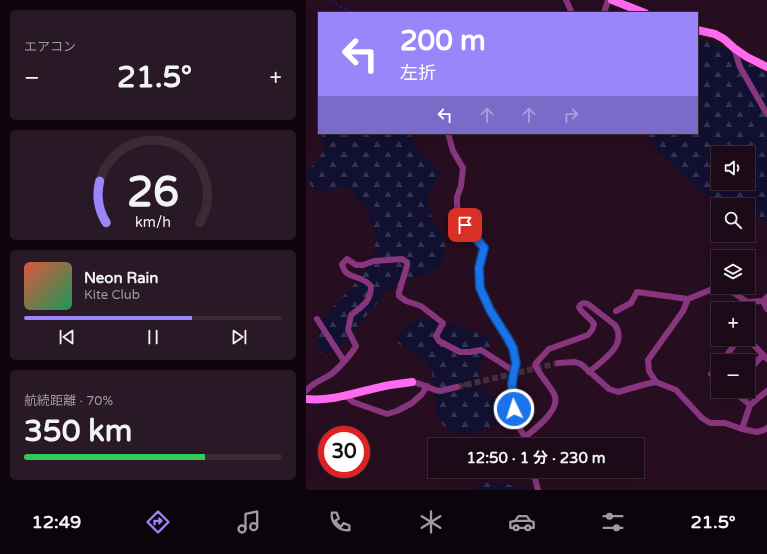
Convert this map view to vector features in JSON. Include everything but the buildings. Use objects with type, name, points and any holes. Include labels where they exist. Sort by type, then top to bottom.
[{"type":"street","points":[[566,0],[572,12]]},
{"type":"street","points":[[605,12],[613,0],[642,12]]},
{"type":"street","points":[[698,30],[716,34],[747,57],[767,67]]},
{"type":"street","points":[[734,48],[740,67],[767,114]]},
{"type":"street","points":[[448,134],[453,151],[463,168],[461,186],[457,197],[457,206],[465,225],[484,248],[479,268],[480,288],[490,310],[513,348],[516,363],[512,384],[515,421],[525,437],[540,425],[549,414],[555,405],[556,398],[535,365],[549,349],[588,335],[592,330],[594,324],[592,320],[578,307],[583,303],[588,304],[615,325],[618,330],[619,337],[617,345],[610,354],[589,372]]},
{"type":"street","points":[[306,391],[309,387],[330,374],[353,352],[356,346],[348,330],[351,315],[365,305],[371,294],[371,286],[364,280],[348,275],[343,270],[342,264],[347,259],[356,265],[363,265],[374,261],[402,259],[407,262],[399,296],[406,301],[421,306],[443,323],[436,336],[439,341],[460,352],[481,350],[514,371]]},
{"type":"street","points":[[616,311],[631,303],[637,292],[688,299],[715,288],[730,290],[748,302],[765,299],[767,309]]},
{"type":"street","points":[[656,382],[649,371],[648,360],[683,311],[688,299]]},
{"type":"street","points":[[317,320],[344,361]]},
{"type":"street","points":[[728,354],[734,346]]},
{"type":"street","points":[[755,346],[765,357],[755,365]]},
{"type":"street","points":[[558,363],[575,362],[581,364],[609,389],[618,392],[656,382],[676,390],[702,418],[710,424],[726,423],[742,429],[757,432],[767,428]]},
{"type":"street","points":[[306,399],[316,400],[412,382],[440,391],[456,387]]},
{"type":"street","points":[[345,395],[353,402],[387,414],[397,411],[412,403],[422,394],[427,386]]},
{"type":"street","points":[[742,429],[750,405],[767,391]]},
{"type":"street","points":[[742,398],[750,405]]},
{"type":"street","points":[[535,478],[538,490]]},
{"type":"path","points":[[332,0],[340,7],[354,12]]},
{"type":"green space","points":[[698,39],[718,44],[767,74],[767,221],[755,218],[755,198],[711,198],[677,172],[658,151],[648,134],[698,134]]},
{"type":"green space","points":[[321,134],[410,134],[413,143],[418,151],[432,161],[440,172],[428,199],[428,210],[446,242],[444,257],[440,267],[428,274],[406,280],[386,292],[349,337],[336,350],[327,354],[319,352],[318,347],[318,337],[321,324],[328,313],[358,280],[367,267],[375,249],[375,232],[366,209],[351,190],[344,186],[321,193],[313,188],[306,179],[307,172],[318,160],[325,147]]},
{"type":"green space","points":[[419,319],[441,321],[488,337],[492,343],[481,364],[480,377],[486,390],[515,413],[510,418],[475,433],[459,433],[447,430],[437,417],[434,381],[429,365],[412,351],[398,344],[396,339],[405,327]]},
{"type":"green space","points":[[487,483],[503,483],[526,490],[469,490]]},
{"type":"tunnel","points":[[457,387],[558,363]]},
{"type":"route","points":[[465,225],[484,248],[479,268],[480,288],[490,310],[513,348],[516,363],[512,384],[514,409]]}]
